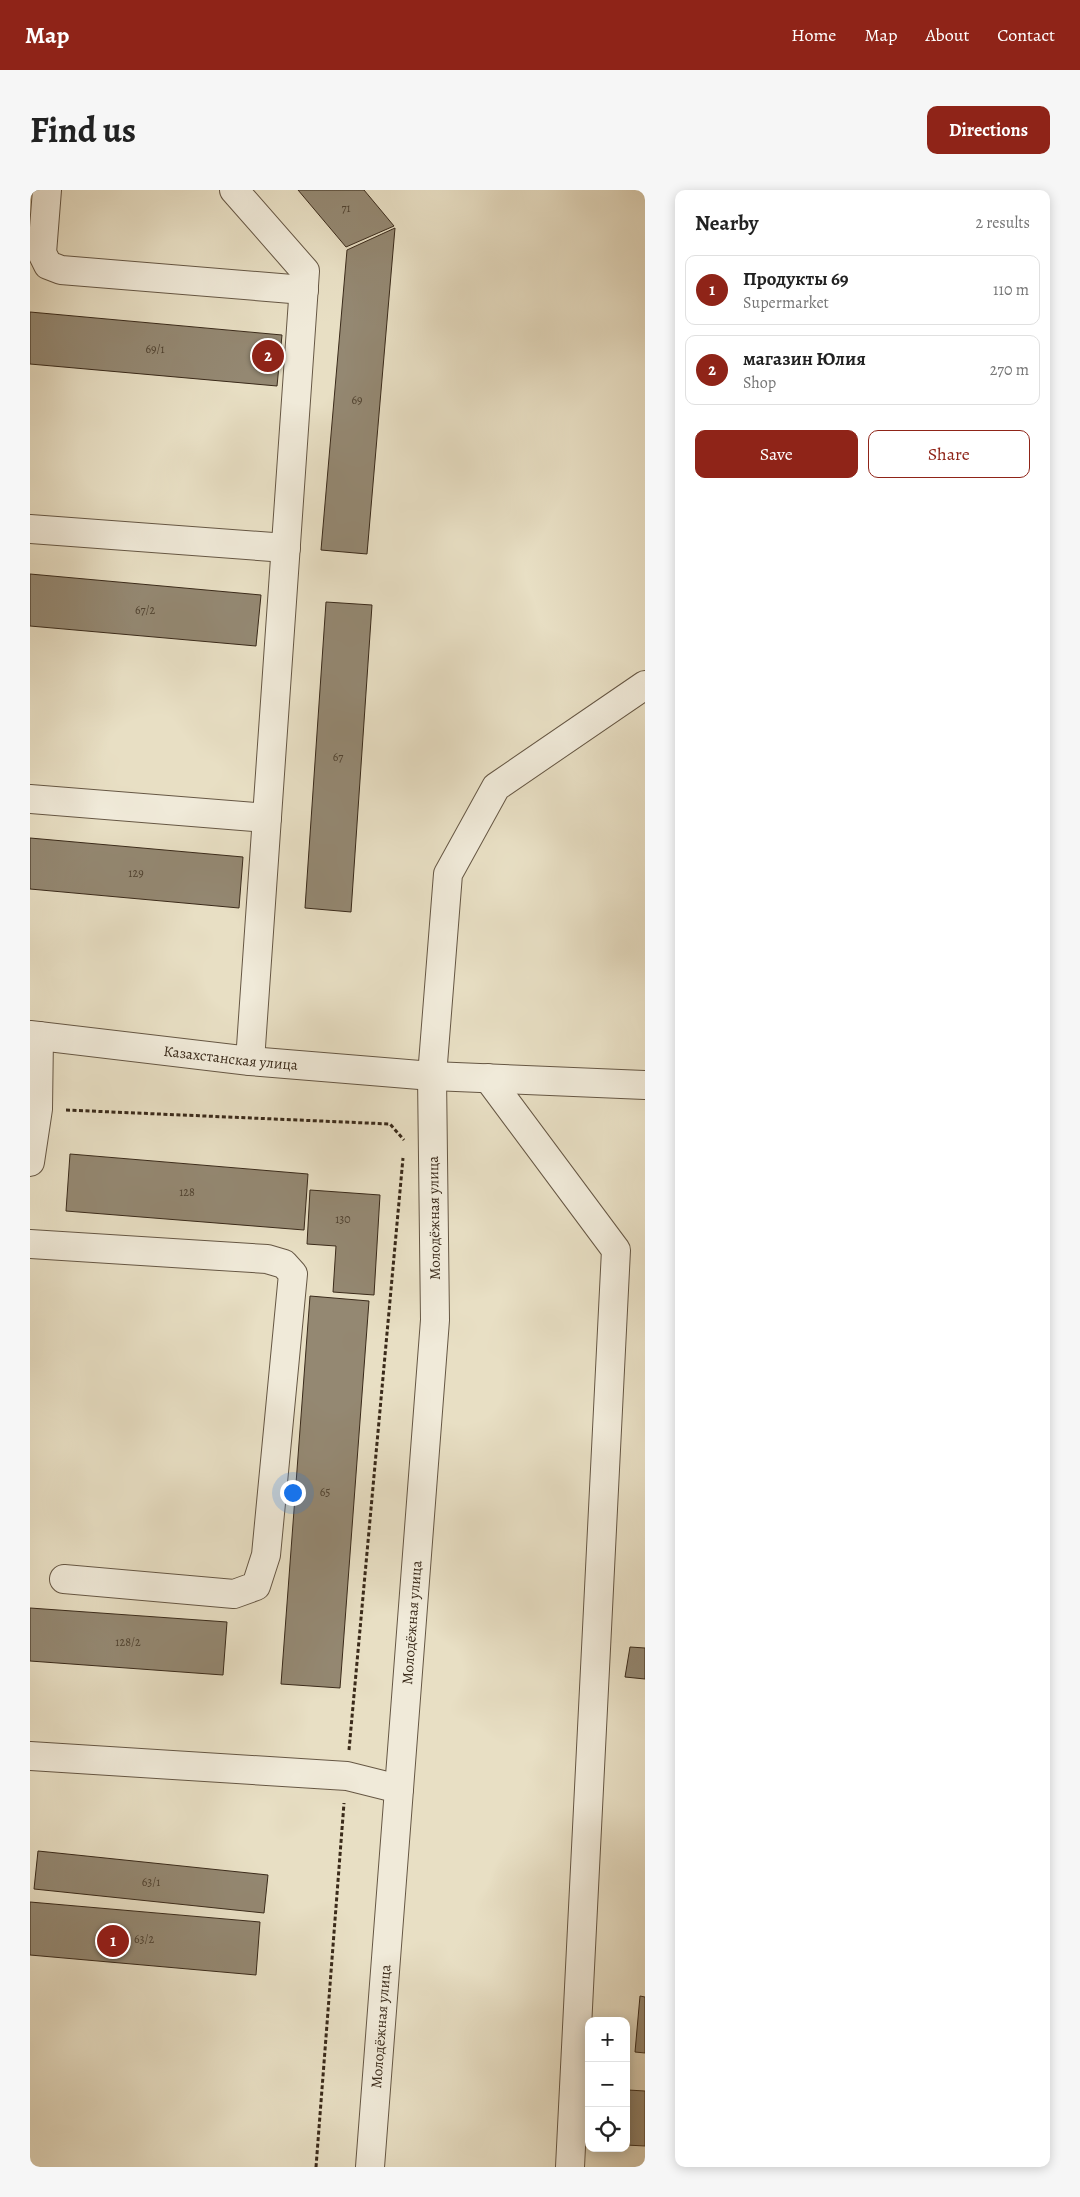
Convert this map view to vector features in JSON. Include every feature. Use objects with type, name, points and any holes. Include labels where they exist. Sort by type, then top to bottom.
[{"type":"street","points":[[47,190],[42,254],[48,264],[61,270],[304,290]]},
{"type":"street","points":[[234,190],[305,271],[250,1061]]},
{"type":"street","points":[[30,529],[286,548]]},
{"type":"street","name":"Молодёжная улица","points":[[370,2167],[435,1320],[432,1076],[448,874],[496,787],[645,685]]},
{"type":"street","points":[[30,799],[267,818]]},
{"type":"street","points":[[30,1162],[38,1109],[34,1036]]},
{"type":"street","name":"Казахстанская улица","points":[[34,1036],[250,1061],[432,1076],[645,1085]]},
{"type":"street","points":[[488,1078],[616,1250],[570,2167]]},
{"type":"street","points":[[30,1244],[267,1258],[284,1264],[293,1274],[266,1555],[256,1586],[234,1594],[64,1579]]},
{"type":"street","points":[[30,1756],[346,1776],[398,1789]]},
{"type":"path","points":[[316,2167],[346,1776]]},
{"type":"building","points":[[298,190],[364,190],[394,226],[346,247]]},
{"type":"building","points":[[395,228],[367,554],[321,550],[347,250]]},
{"type":"building","points":[[30,312],[282,335],[277,386],[30,364]]},
{"type":"building","points":[[30,574],[261,595],[256,646],[30,626]]},
{"type":"building","points":[[326,602],[372,605],[351,912],[305,908]]},
{"type":"building","points":[[30,838],[243,857],[239,908],[30,889]]},
{"type":"building","points":[[70,1154],[308,1174],[304,1230],[66,1211]]},
{"type":"building","points":[[310,1190],[380,1195],[374,1295],[333,1292],[336,1246],[307,1244]]},
{"type":"building","points":[[310,1296],[369,1301],[340,1688],[281,1684]]},
{"type":"building","points":[[30,1608],[227,1622],[223,1675],[30,1661]]},
{"type":"building","points":[[630,1647],[645,1648],[645,1679],[625,1677]]},
{"type":"building","points":[[38,1851],[268,1875],[264,1913],[34,1889]]},
{"type":"building","points":[[30,1902],[260,1922],[256,1975],[30,1955]]},
{"type":"building","points":[[640,1996],[645,1997],[645,2053],[635,2052]]},
{"type":"building","points":[[630,2090],[645,2091],[645,2146],[630,2145]]},
{"type":"place","name":"магазин Юлия","points":[[268,356]]},
{"type":"place","name":"Продукты 69","points":[[113,1941]]}]
